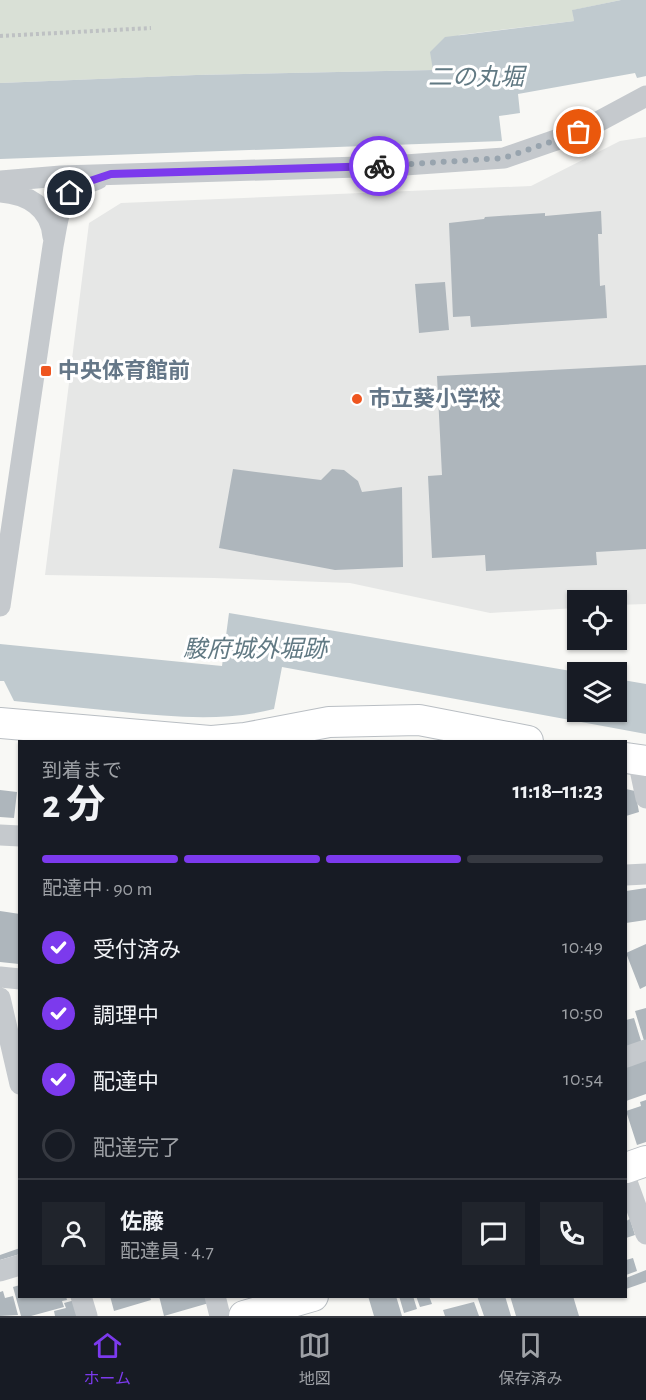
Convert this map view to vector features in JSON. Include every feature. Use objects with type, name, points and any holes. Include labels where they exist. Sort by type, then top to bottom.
[{"type":"main road","points":[[222,740],[329,731],[419,720],[483,737],[517,740]]},
{"type":"main road","points":[[0,723],[151,739],[181,740]]},
{"type":"main road","points":[[627,1168],[646,1161]]},
{"type":"main road","points":[[244,1316],[306,1298]]},
{"type":"street","points":[[0,181],[111,174],[390,166],[504,158],[579,132],[646,96]]},
{"type":"street","points":[[0,606],[60,208],[70,193],[84,183],[111,174]]},
{"type":"street","points":[[0,192],[18,194],[37,204],[48,216],[53,246]]},
{"type":"street","points":[[636,760],[646,798]]},
{"type":"street","points":[[0,835],[18,836]]},
{"type":"street","points":[[627,875],[646,874]]},
{"type":"street","points":[[0,977],[18,979]]},
{"type":"street","points":[[0,998],[18,1075]]},
{"type":"street","points":[[627,1057],[646,1050]]},
{"type":"street","points":[[627,1182],[646,1234]]},
{"type":"street","points":[[0,1271],[18,1266]]},
{"type":"street","points":[[82,1298],[87,1316]]},
{"type":"street","points":[[216,1298],[220,1316]]},
{"type":"path","points":[[0,36],[151,28]]},
{"type":"shaded area","points":[[0,0],[621,0],[573,10],[574,21],[459,35],[433,70],[196,75],[0,83]]},
{"type":"shaded area","name":"市立葵小学校","points":[[646,137],[646,604],[627,605],[627,590],[567,590],[567,609],[490,613],[350,583],[45,575],[89,223],[121,203],[531,186],[620,141]]},
{"type":"water","name":"二の丸堀","points":[[621,0],[646,0],[646,76],[637,78],[635,73],[518,94],[520,113],[499,116],[502,141],[0,159],[0,83],[196,75],[433,70],[430,52],[445,37],[574,21],[572,10]]},
{"type":"water","name":"駿府城外堀跡","points":[[229,613],[567,670],[567,719],[282,667],[274,709],[236,716],[161,715],[14,701],[4,681],[0,681],[0,644],[222,666]]},
{"type":"water","name":"駿府城外堀跡","points":[[627,681],[646,684],[646,734],[581,722],[627,722]]},
{"type":"building","points":[[601,211],[602,234],[598,234],[600,286],[605,285],[607,318],[471,327],[470,316],[453,317],[449,223],[484,219],[485,217],[545,213],[545,216]]},
{"type":"building","points":[[445,282],[449,330],[419,333],[415,284]]},
{"type":"building","points":[[646,365],[646,549],[596,552],[597,565],[486,571],[485,555],[432,558],[428,476],[442,475],[437,376]]},
{"type":"building","points":[[233,469],[321,480],[332,469],[344,470],[358,481],[362,492],[402,487],[403,567],[335,570],[219,548]]},
{"type":"building","points":[[627,789],[635,791],[639,812],[627,816]]},
{"type":"building","points":[[0,790],[17,792],[14,818],[0,817]]},
{"type":"building","points":[[646,888],[646,920],[627,923],[627,891]]},
{"type":"building","points":[[0,911],[18,914],[18,964],[0,962]]},
{"type":"building","points":[[646,944],[646,986],[640,989],[627,956],[627,953]]},
{"type":"building","points":[[646,1008],[646,1044],[645,1044],[635,1011]]},
{"type":"building","points":[[634,1018],[642,1044],[627,1050],[627,1020]]},
{"type":"building","points":[[646,1059],[646,1094],[627,1101],[627,1065]]},
{"type":"building","points":[[646,1100],[646,1142],[637,1145],[627,1111],[641,1106],[640,1102]]},
{"type":"building","points":[[630,1219],[635,1235],[627,1238],[627,1220]]},
{"type":"building","points":[[18,1249],[18,1255],[0,1260],[0,1255]]},
{"type":"building","points":[[633,1258],[637,1271],[627,1275],[627,1260]]},
{"type":"building","points":[[646,1270],[646,1282],[627,1289],[627,1278]]},
{"type":"building","points":[[18,1286],[18,1298],[66,1298],[67,1300],[62,1301],[64,1307],[31,1316],[21,1316],[13,1287]]},
{"type":"building","points":[[3,1291],[5,1298],[13,1296],[18,1315],[0,1316],[0,1292]]},
{"type":"building","points":[[111,1298],[150,1298],[151,1300],[114,1311]]},
{"type":"building","points":[[160,1298],[208,1298],[209,1303],[164,1316]]},
{"type":"building","points":[[369,1298],[397,1298],[402,1316],[374,1316]]},
{"type":"building","points":[[400,1298],[414,1298],[417,1309],[404,1313]]},
{"type":"building","points":[[417,1298],[430,1298],[432,1304],[420,1307]]},
{"type":"building","points":[[478,1298],[506,1298],[511,1316],[484,1316]]},
{"type":"building","points":[[511,1298],[574,1298],[579,1316],[516,1316]]},
{"type":"building","points":[[75,1300],[80,1316],[55,1316],[54,1311],[66,1308],[64,1303]]},
{"type":"building","points":[[474,1302],[479,1316],[445,1316],[443,1310]]},
{"type":"way so far","points":[[379,166],[504,158],[579,132]]},
{"type":"place","name":"中央体育館前","points":[[46,371]]},
{"type":"place","name":"市立葵小学校","points":[[357,399]]},
{"type":"route","points":[[70,193],[84,183],[111,174],[379,166]]}]
